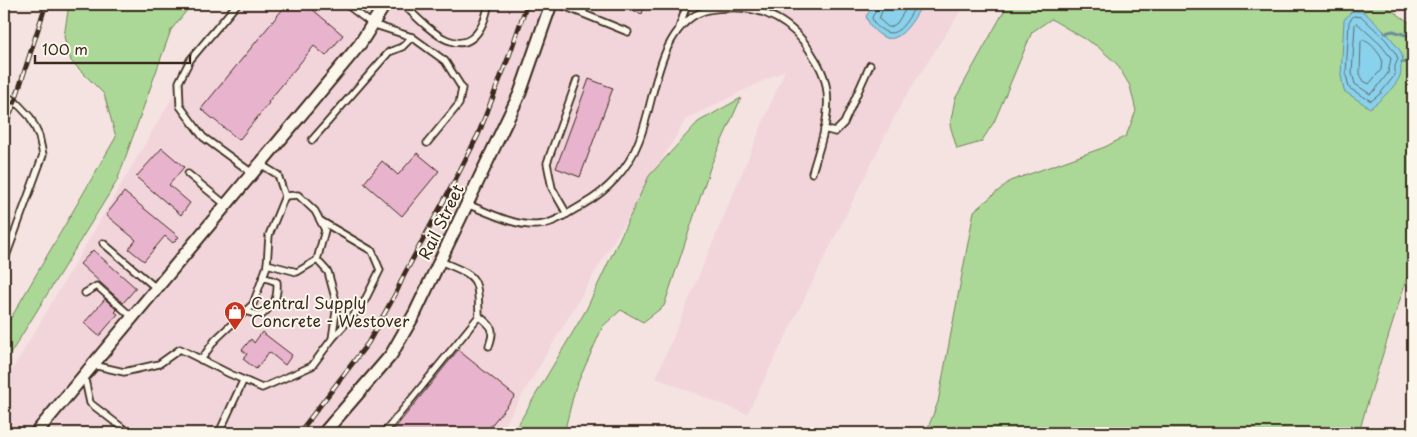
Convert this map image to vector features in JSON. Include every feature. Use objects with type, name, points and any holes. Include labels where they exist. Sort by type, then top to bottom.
[{"type":"street","points":[[36,433],[360,44],[385,4]]},
{"type":"street","name":"Rail Street","points":[[324,433],[391,355],[415,313],[520,93],[551,4]]},
{"type":"lane","points":[[237,4],[190,60],[179,82],[180,106],[203,137],[252,173]]},
{"type":"lane","points":[[346,4],[372,24],[412,37],[445,62],[462,88],[460,104],[427,143]]},
{"type":"lane","points":[[403,4],[439,36],[460,44],[468,41],[475,35],[483,23],[489,4]]},
{"type":"lane","points":[[560,4],[628,32]]},
{"type":"lane","points":[[583,13],[586,4]]},
{"type":"lane","points":[[467,204],[502,218],[536,225],[567,214],[590,201],[608,187],[625,167],[638,145],[662,63],[679,28],[686,4]]},
{"type":"lane","points":[[679,28],[696,15],[713,8],[752,9],[775,17],[792,29],[806,43],[826,84],[828,110],[812,173]]},
{"type":"lane","points":[[312,140],[389,52],[402,47],[412,37]]},
{"type":"lane","points":[[824,129],[835,132],[839,130],[870,65]]},
{"type":"lane","points":[[567,214],[552,188],[547,162],[577,80]]},
{"type":"lane","points":[[4,96],[15,101],[30,117],[39,136],[43,155],[4,262]]},
{"type":"lane","points":[[201,360],[215,340],[252,304],[267,264],[269,235],[285,196],[278,175],[260,164]]},
{"type":"lane","points":[[188,174],[226,205]]},
{"type":"lane","points":[[267,264],[297,272],[317,260],[325,230],[316,211],[298,195],[285,196]]},
{"type":"lane","points":[[93,364],[124,372],[159,364],[180,349],[262,388],[312,366],[363,304],[380,270],[372,251],[320,221]]},
{"type":"lane","points":[[103,243],[156,288]]},
{"type":"lane","points":[[317,260],[328,272],[337,304],[332,340]]},
{"type":"lane","points":[[384,433],[479,316],[478,288],[471,275],[440,261]]},
{"type":"lane","points":[[245,311],[261,316],[273,305],[278,294],[277,282],[263,277]]},
{"type":"lane","points":[[85,293],[98,286],[132,317]]},
{"type":"lane","points":[[479,316],[492,329],[493,334],[489,346]]},
{"type":"lane","points":[[84,375],[90,403],[129,433]]},
{"type":"lane","points":[[219,433],[244,381]]},
{"type":"shaded area","points":[[242,4],[965,4],[902,102],[747,414],[656,378],[785,70],[686,119],[500,433],[4,433],[4,384],[196,57]]},
{"type":"green space","points":[[69,4],[192,4],[171,30],[117,181],[4,364],[4,330],[116,137],[104,94],[71,61],[64,37]]},
{"type":"green space","points":[[1008,4],[1383,4],[1413,25],[1413,258],[1359,433],[926,433],[938,402],[974,211],[1010,181],[1105,147],[1126,136],[1136,111],[1130,86],[1117,64],[1097,46],[1051,19],[1032,32],[994,122],[981,142],[957,149],[950,125],[955,99]]},
{"type":"green space","points":[[741,98],[711,165],[664,306],[643,322],[621,310],[603,326],[575,389],[564,433],[513,433],[586,310],[649,176],[698,122]]},
{"type":"water","points":[[875,4],[923,4],[906,30],[894,38],[887,38],[880,35],[868,22],[866,16]]},
{"type":"water","points":[[1352,11],[1364,12],[1390,37],[1401,52],[1403,60],[1400,76],[1395,84],[1383,98],[1370,108],[1344,91],[1341,75],[1344,20]]},
{"type":"building","points":[[287,4],[306,4],[343,35],[326,56],[314,46],[239,140],[201,109]]},
{"type":"building","points":[[616,4],[645,4],[642,14]]},
{"type":"building","points":[[589,79],[613,88],[580,177],[556,168]]},
{"type":"building","points":[[162,148],[184,167],[169,185],[190,203],[181,215],[136,177]]},
{"type":"building","points":[[417,153],[439,171],[402,216],[364,183],[382,161],[398,175]]},
{"type":"building","points":[[124,192],[179,237],[173,243],[165,236],[144,261],[129,249],[136,240],[106,215]]},
{"type":"building","points":[[93,250],[136,288],[123,303],[80,264]]},
{"type":"building","points":[[105,299],[117,310],[115,312],[118,314],[99,336],[84,323]]},
{"type":"building","points":[[262,332],[292,355],[285,365],[269,352],[256,369],[243,359],[247,354],[242,350],[251,339],[254,343]]},
{"type":"building","points":[[458,350],[515,396],[485,433],[391,433]]},
{"type":"waterway","points":[[1385,33],[1393,31],[1413,37]]},
{"type":"waterway","points":[[1402,62],[1413,63]]},
{"type":"railway","points":[[4,130],[46,4]]},
{"type":"railway","points":[[299,433],[368,343],[396,293],[478,135],[527,4]]},
{"type":"place","name":"Central Supply Concrete - Westover","points":[[235,331]]}]
